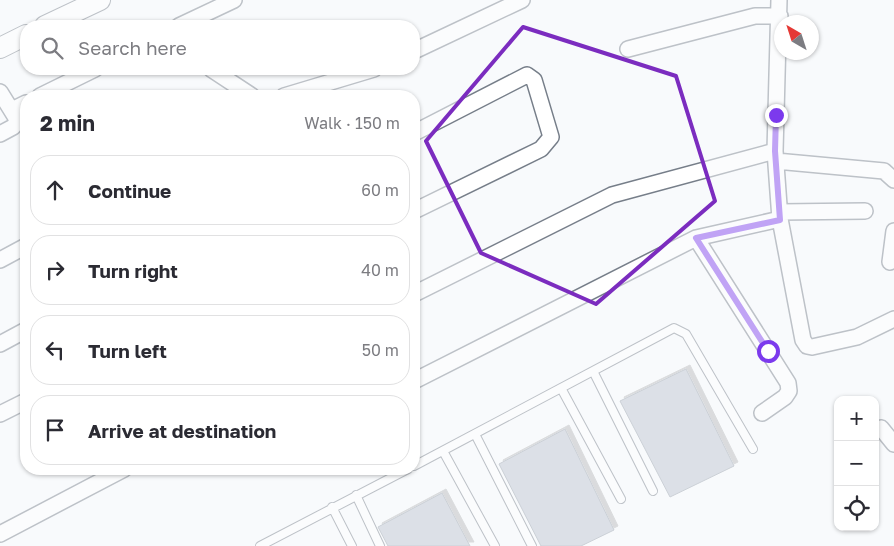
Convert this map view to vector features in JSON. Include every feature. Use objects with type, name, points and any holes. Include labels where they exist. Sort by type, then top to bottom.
[{"type":"street","points":[[58,20],[100,0]]},
{"type":"street","points":[[192,20],[234,0]]},
{"type":"street","points":[[420,48],[522,0]]},
{"type":"street","points":[[779,0],[780,15]]},
{"type":"street","points":[[628,49],[756,16],[774,16]]},
{"type":"street","points":[[0,48],[20,38]]},
{"type":"street","points":[[778,60],[775,156],[780,216],[804,340],[807,346],[812,347],[857,337],[894,320]]},
{"type":"street","points":[[52,90],[83,75]]},
{"type":"street","points":[[220,75],[243,90]]},
{"type":"street","points":[[304,90],[354,75]]},
{"type":"street","points":[[420,130],[527,75],[534,80],[551,136],[541,149],[420,208]]},
{"type":"street","points":[[0,92],[17,118],[16,124],[0,134]]},
{"type":"street","points":[[12,110],[20,106]]},
{"type":"street","points":[[420,291],[612,195],[775,156],[884,171],[894,180]]},
{"type":"street","points":[[420,378],[696,238],[780,216],[865,211]]},
{"type":"street","points":[[890,262],[894,231]]},
{"type":"street","points":[[696,238],[788,383],[789,391],[785,397],[762,413]]},
{"type":"street","points":[[0,260],[20,249]]},
{"type":"street","points":[[0,344],[20,333]]},
{"type":"street","points":[[0,414],[20,404]]},
{"type":"street","points":[[881,428],[894,444]]},
{"type":"street","points":[[0,534],[113,475]]},
{"type":"lane","points":[[420,463],[674,328],[680,329],[686,334],[753,449]]},
{"type":"lane","points":[[593,371],[653,491]]},
{"type":"lane","points":[[561,388],[621,499]]},
{"type":"lane","points":[[475,434],[532,546]]},
{"type":"lane","points":[[443,451],[494,546]]},
{"type":"lane","points":[[260,546],[396,475]]},
{"type":"lane","points":[[356,495],[380,546]]},
{"type":"lane","points":[[332,508],[352,546]]},
{"type":"highlighted area","points":[[523,27],[676,76],[715,201],[596,304],[481,253],[426,141]]},
{"type":"building","points":[[686,369],[734,466],[670,497],[620,401]]},
{"type":"building","points":[[565,429],[614,530],[581,546],[541,546],[499,464]]},
{"type":"building","points":[[442,493],[470,546],[388,546],[378,527]]},
{"type":"route","points":[[768,351],[696,238],[780,220],[774,132],[776,115]]}]
